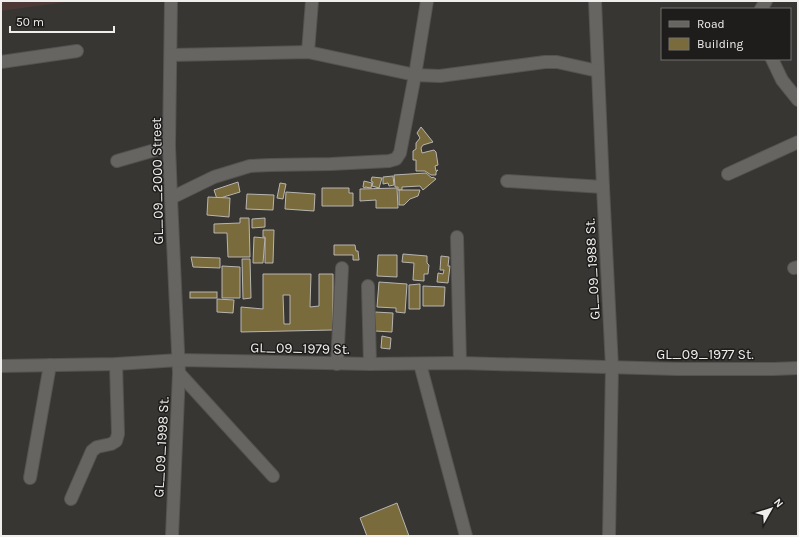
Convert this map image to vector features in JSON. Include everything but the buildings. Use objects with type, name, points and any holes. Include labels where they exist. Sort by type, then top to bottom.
[{"type":"street","name":"GL_09_2000 Street","points":[[171,1],[169,146],[170,198],[179,360]]},
{"type":"street","points":[[308,52],[312,1]]},
{"type":"street","points":[[170,198],[214,177],[250,166],[381,162],[396,159],[400,153],[415,75],[426,1]]},
{"type":"street","name":"GL_09_1988 St.","points":[[595,1],[612,367],[608,536]]},
{"type":"street","points":[[1,62],[78,51]]},
{"type":"street","points":[[171,55],[308,52],[415,75],[440,76],[545,62],[557,62],[598,71]]},
{"type":"street","points":[[772,60],[782,80],[798,100]]},
{"type":"street","points":[[728,174],[798,142]]},
{"type":"street","points":[[117,161],[169,146]]},
{"type":"street","points":[[507,181],[603,187]]},
{"type":"street","points":[[457,237],[460,363]]},
{"type":"street","points":[[337,364],[342,268]]},
{"type":"street","points":[[368,286],[370,364]]},
{"type":"street","name":"GL_09_1979 St.","points":[[1,366],[116,364],[179,360],[337,364],[460,363],[612,367]]},
{"type":"street","name":"GL_09_1998 St.","points":[[172,536],[179,360]]},
{"type":"street","points":[[71,499],[92,451],[97,447],[111,444],[116,441],[118,434],[116,364]]},
{"type":"street","points":[[420,364],[466,536]]},
{"type":"street","points":[[30,478],[50,365]]},
{"type":"street","name":"GL_09_1977 St.","points":[[612,367],[677,369],[798,368]]},
{"type":"street","points":[[179,373],[273,476]]},
{"type":"shaded area","points":[[1,1],[74,1],[1,11]]}]
